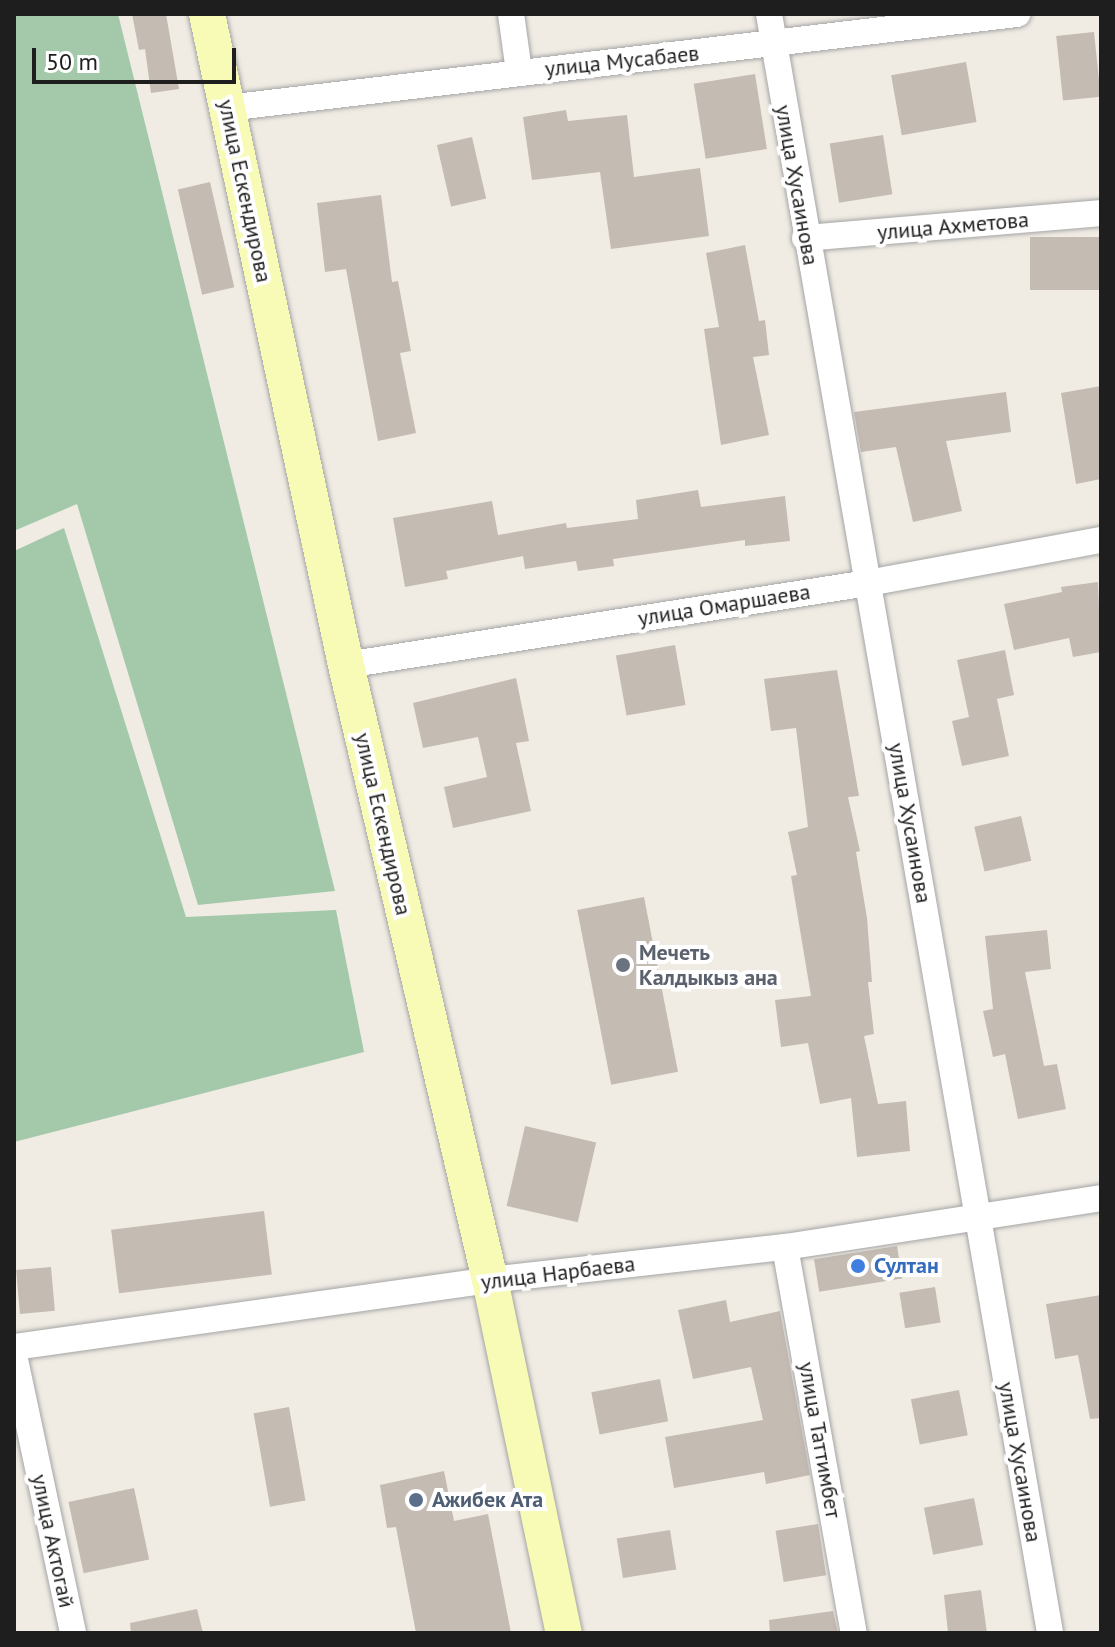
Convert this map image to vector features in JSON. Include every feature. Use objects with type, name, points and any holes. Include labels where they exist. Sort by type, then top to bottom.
[{"type":"street","name":"улица Ескендирова","points":[[207,14],[346,665],[490,1280],[564,1633]]},
{"type":"street","points":[[511,14],[519,72]]},
{"type":"street","name":"улица Хусаинова","points":[[769,14],[805,238],[1050,1633]]},
{"type":"street","name":"улица Мусабаев","points":[[227,108],[1017,14]]},
{"type":"street","name":"улица Ахметова","points":[[805,238],[1101,213]]},
{"type":"street","name":"улица Омаршаева","points":[[346,665],[868,583],[1101,540]]},
{"type":"street","name":"улица Нарбаева","points":[[14,1347],[490,1280],[785,1247],[1101,1198]]},
{"type":"street","name":"улица Таттимбет","points":[[785,1247],[854,1633]]},
{"type":"street","name":"улица Актогай","points":[[14,1355],[73,1633]]},
{"type":"green space","points":[[14,14],[118,14],[335,891],[198,905],[77,504],[14,531]]},
{"type":"green space","points":[[64,528],[186,917],[336,910],[364,1052],[14,1142],[14,551]]},
{"type":"building","points":[[132,14],[166,14],[179,89],[151,93],[145,49],[139,50]]},
{"type":"building","points":[[1094,32],[1101,97],[1063,101],[1056,36]]},
{"type":"building","points":[[966,62],[977,122],[902,135],[891,75]]},
{"type":"building","points":[[755,74],[767,149],[706,159],[694,84]]},
{"type":"building","points":[[566,110],[568,121],[627,115],[634,177],[700,168],[709,236],[611,249],[600,172],[532,180],[523,117]]},
{"type":"building","points":[[883,135],[892,194],[839,203],[830,143]]},
{"type":"building","points":[[472,137],[486,198],[451,206],[437,145]]},
{"type":"building","points":[[210,182],[234,287],[202,295],[178,189]]},
{"type":"building","points":[[381,195],[392,282],[398,281],[411,351],[400,353],[416,433],[378,441],[346,269],[325,272],[317,203]]},
{"type":"building","points":[[1030,237],[1101,237],[1101,290],[1030,290]]},
{"type":"building","points":[[745,245],[759,321],[765,320],[769,355],[753,357],[769,435],[721,445],[704,329],[719,327],[706,253]]},
{"type":"building","points":[[1101,386],[1101,479],[1076,484],[1061,393]]},
{"type":"building","points":[[1006,392],[1011,432],[946,441],[962,511],[913,522],[896,447],[861,452],[854,412]]},
{"type":"building","points":[[698,490],[701,507],[785,496],[790,541],[745,546],[745,540],[613,559],[614,566],[578,571],[576,561],[525,569],[523,556],[446,571],[448,579],[405,587],[393,518],[492,501],[498,535],[566,523],[567,528],[638,519],[636,500]]},
{"type":"building","points":[[1098,582],[1101,652],[1073,657],[1069,638],[1014,650],[1004,604],[1062,592],[1061,587]]},
{"type":"building","points":[[675,645],[686,705],[627,715],[616,655]]},
{"type":"building","points":[[1005,650],[1014,695],[997,699],[1009,756],[962,766],[952,721],[969,717],[957,660]]},
{"type":"building","points":[[837,670],[859,796],[848,797],[860,851],[856,852],[867,918],[872,982],[868,982],[874,1034],[864,1036],[878,1104],[906,1101],[910,1151],[857,1157],[851,1098],[820,1104],[808,1043],[781,1047],[775,1000],[811,996],[791,876],[797,875],[788,832],[808,827],[796,728],[771,731],[764,679]]},
{"type":"building","points":[[516,678],[529,741],[516,743],[531,811],[453,828],[444,787],[487,777],[478,737],[423,748],[413,703]]},
{"type":"building","points":[[1021,816],[1031,861],[985,872],[974,827]]},
{"type":"building","name":"Мечеть Калдыкыз ана","points":[[644,897],[678,1072],[611,1085],[577,910]]},
{"type":"building","points":[[1047,930],[1051,969],[1025,972],[1044,1066],[1057,1064],[1066,1109],[1018,1119],[1005,1054],[993,1057],[983,1011],[993,1009],[985,936]]},
{"type":"building","points":[[525,1126],[596,1142],[578,1222],[507,1206]]},
{"type":"building","points":[[264,1211],[272,1275],[119,1293],[111,1230]]},
{"type":"building","name":"Султан","points":[[897,1246],[902,1279],[819,1292],[814,1259]]},
{"type":"building","points":[[51,1267],[55,1311],[20,1314],[16,1270]]},
{"type":"building","points":[[935,1287],[941,1323],[905,1328],[899,1293]]},
{"type":"building","points":[[1101,1295],[1101,1418],[1090,1419],[1078,1355],[1055,1359],[1046,1304]]},
{"type":"building","points":[[726,1300],[730,1322],[780,1311],[810,1475],[766,1484],[764,1472],[674,1488],[665,1437],[763,1420],[751,1367],[693,1379],[678,1310]]},
{"type":"building","points":[[660,1379],[668,1421],[599,1435],[591,1392]]},
{"type":"building","points":[[959,1390],[968,1435],[920,1445],[911,1399]]},
{"type":"building","points":[[289,1407],[305,1501],[270,1507],[254,1413]]},
{"type":"building","points":[[444,1471],[454,1521],[488,1514],[511,1633],[416,1633],[396,1527],[387,1528],[380,1485]]},
{"type":"building","points":[[134,1488],[149,1559],[84,1573],[68,1502]]},
{"type":"building","points":[[974,1498],[983,1545],[933,1555],[924,1508]]},
{"type":"building","points":[[818,1524],[826,1575],[784,1582],[776,1531]]},
{"type":"building","points":[[670,1530],[676,1570],[623,1578],[617,1538]]},
{"type":"building","points":[[981,1590],[987,1633],[948,1633],[944,1595]]},
{"type":"building","points":[[197,1609],[203,1633],[131,1633],[130,1623]]},
{"type":"building","points":[[833,1611],[838,1633],[770,1633],[769,1620]]},
{"type":"place","name":"Мечеть Калдыкыз ана","points":[[623,965]]},
{"type":"place","name":"Султан","points":[[858,1266]]},
{"type":"place","name":"Ажибек Ата","points":[[416,1500]]}]
